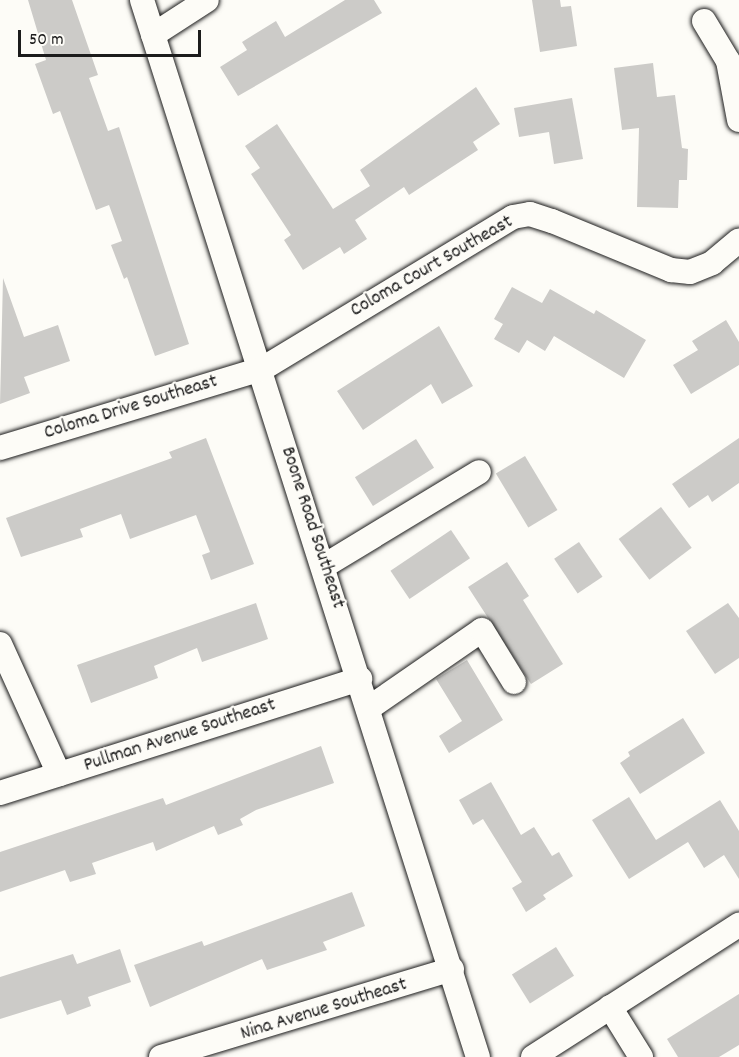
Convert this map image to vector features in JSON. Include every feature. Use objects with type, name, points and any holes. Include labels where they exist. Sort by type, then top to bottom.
[{"type":"street","name":"Boone Road Southeast","points":[[142,0],[262,369],[478,1057]]},
{"type":"street","points":[[153,35],[207,0]]},
{"type":"street","points":[[704,21],[728,61],[739,120]]},
{"type":"street","name":"Coloma Court Southeast","points":[[262,369],[513,217],[530,214],[541,217],[671,270],[690,272],[712,263],[739,240]]},
{"type":"street","name":"Coloma Drive Southeast","points":[[0,448],[262,369]]},
{"type":"street","points":[[324,566],[479,472]]},
{"type":"street","points":[[369,708],[482,630],[514,682]]},
{"type":"street","points":[[0,644],[59,774]]},
{"type":"street","name":"Pullman Avenue Southeast","points":[[0,793],[360,679]]},
{"type":"street","points":[[533,1057],[739,925]]},
{"type":"street","name":"Nina Avenue Southeast","points":[[160,1057],[452,969]]},
{"type":"street","points":[[610,1007],[641,1057]]},
{"type":"building","points":[[28,0],[72,0],[98,75],[89,78],[108,131],[119,127],[189,344],[155,356],[127,277],[124,279],[111,245],[122,241],[109,205],[96,210],[60,111],[53,114],[35,64],[46,60]]},
{"type":"building","points":[[345,0],[374,0],[382,13],[238,96],[220,67],[247,50],[242,42],[276,21],[285,37]]},
{"type":"building","points":[[532,0],[560,0],[561,7],[571,6],[577,46],[540,52]]},
{"type":"building","points":[[653,63],[657,97],[675,95],[682,148],[688,149],[687,180],[679,180],[678,208],[637,207],[639,128],[622,130],[614,68]]},
{"type":"building","points":[[476,87],[500,124],[473,142],[478,150],[409,195],[404,187],[355,220],[367,239],[344,254],[340,247],[303,270],[284,240],[291,235],[251,174],[260,168],[245,146],[277,124],[333,209],[370,186],[360,170]]},
{"type":"building","points":[[572,98],[583,159],[554,164],[549,132],[519,137],[514,108]]},
{"type":"building","points":[[3,278],[24,337],[58,325],[70,361],[24,377],[30,393],[0,404]]},
{"type":"building","points":[[512,287],[542,303],[550,289],[594,314],[596,310],[646,340],[624,378],[554,336],[545,351],[527,340],[519,353],[494,339],[503,324],[494,319]]},
{"type":"building","points":[[726,320],[739,342],[739,365],[691,394],[673,365],[698,350],[692,341]]},
{"type":"building","points":[[439,326],[473,386],[442,404],[431,384],[363,430],[337,391]]},
{"type":"building","points":[[206,438],[254,564],[211,580],[202,555],[210,552],[196,515],[130,539],[121,514],[80,529],[83,537],[21,557],[6,518],[172,458],[169,452]]},
{"type":"building","points":[[739,438],[739,483],[712,502],[708,495],[689,508],[672,484]]},
{"type":"building","points":[[416,439],[434,468],[373,506],[355,477]]},
{"type":"building","points":[[525,456],[557,510],[528,528],[496,474]]},
{"type":"building","points":[[661,507],[692,548],[649,580],[619,539]]},
{"type":"building","points":[[451,530],[470,558],[409,599],[390,571]]},
{"type":"building","points":[[579,542],[602,577],[578,594],[554,559]]},
{"type":"building","points":[[507,562],[529,596],[523,600],[563,664],[531,684],[468,587]]},
{"type":"building","points":[[256,603],[268,639],[202,662],[197,648],[154,666],[158,678],[91,703],[77,665]]},
{"type":"building","points":[[728,603],[739,618],[739,658],[715,674],[686,631]]},
{"type":"building","points":[[467,660],[503,720],[449,753],[439,736],[462,721],[436,679]]},
{"type":"building","points":[[683,718],[705,753],[640,794],[620,763],[630,756],[628,752]]},
{"type":"building","points":[[321,746],[334,783],[256,810],[240,819],[243,825],[218,835],[214,826],[156,851],[153,842],[92,863],[96,874],[70,882],[65,870],[0,892],[0,852],[163,798],[166,805]]},
{"type":"building","points":[[491,782],[521,835],[534,827],[552,856],[559,852],[573,876],[543,895],[546,899],[526,912],[512,888],[522,882],[483,819],[473,825],[459,800]]},
{"type":"building","points":[[629,797],[656,840],[720,800],[739,831],[739,879],[724,855],[704,868],[688,842],[629,879],[592,820]]},
{"type":"building","points":[[352,892],[365,926],[323,942],[327,950],[267,970],[262,959],[150,1007],[134,965],[202,941],[204,946]]},
{"type":"building","points":[[556,947],[574,976],[530,1003],[512,975]]},
{"type":"building","points":[[120,949],[131,982],[88,997],[91,1006],[67,1015],[61,1000],[0,1019],[0,977],[73,954],[77,964]]},
{"type":"building","points":[[739,994],[739,1045],[719,1057],[678,1057],[667,1039]]}]
